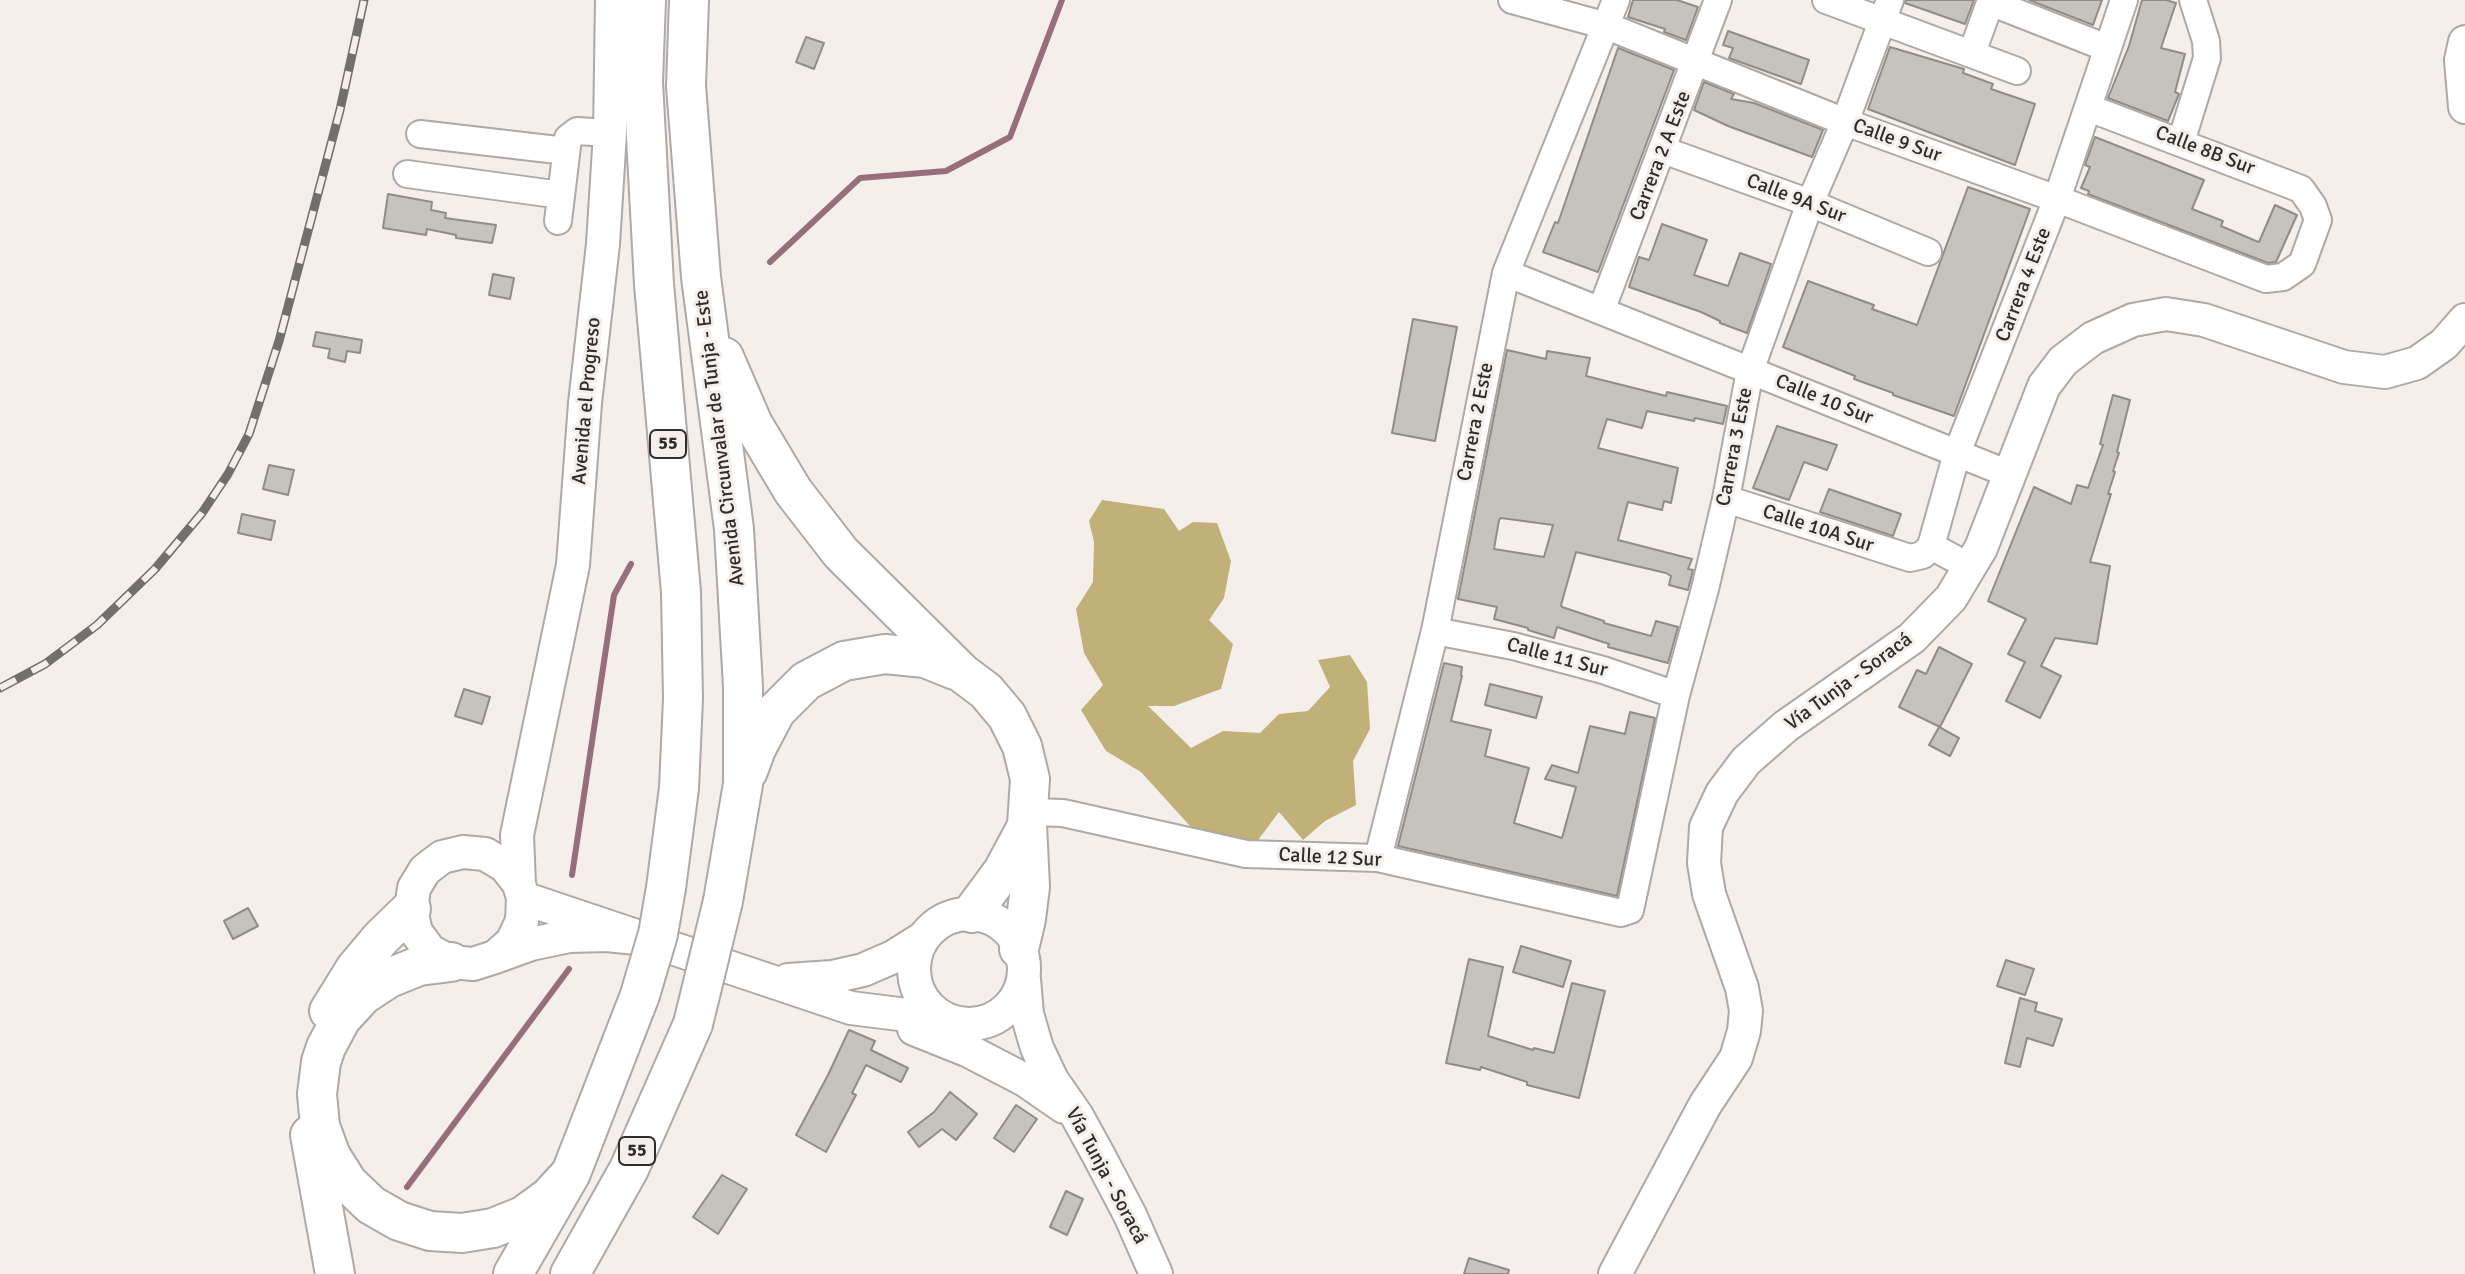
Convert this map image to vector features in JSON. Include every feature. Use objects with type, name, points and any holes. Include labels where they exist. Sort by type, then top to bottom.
[{"type":"highway","name":"55","points":[[513,1274],[571,1173],[640,995],[658,934],[679,788],[683,699],[681,607],[654,284],[643,82],[646,0]]},
{"type":"highway","name":"Avenida Circunvalar de Tunja - Este","points":[[570,1274],[629,1169],[693,1024],[723,901],[743,784],[743,687],[734,529],[701,277],[686,86],[689,0]]},
{"type":"highway","points":[[701,277],[722,352],[753,424],[793,491],[841,553],[962,673],[986,691],[1007,716],[1022,746],[1030,779],[1030,887],[1022,964]]},
{"type":"highway","points":[[743,784],[756,749],[776,711],[806,681],[844,661],[885,654],[925,658],[962,673]]},
{"type":"highway","points":[[972,913],[1003,871],[1028,818]]},
{"type":"highway","points":[[335,1274],[306,1113],[317,1052],[333,1003],[355,969],[411,909]]},
{"type":"highway","points":[[451,962],[419,966],[389,978],[363,995],[317,1052],[320,1126],[331,1156],[348,1183],[371,1205],[399,1221],[430,1231],[462,1233],[493,1228],[523,1216],[549,1197],[571,1173]]},
{"type":"main road","name":"Avenida el Progreso","points":[[521,891],[517,835],[573,565],[585,403],[603,244],[610,133],[612,0]]},
{"type":"main road","points":[[2465,42],[2461,60],[2465,107]]},
{"type":"main road","name":"Vía Tunja - Soracá","points":[[1615,1274],[1705,1105],[1736,1058],[1744,1031],[1746,1011],[1742,988],[1709,894],[1704,863],[1706,827],[1722,793],[1746,761],[1786,726],[1912,638],[1951,598],[1981,548],[2044,386],[2063,361],[2093,338],[2133,320],[2166,314],[2204,320],[2344,367],[2385,372],[2417,363],[2444,344],[2465,320]]},
{"type":"main road","name":"Avenida el Progreso","points":[[463,852],[500,831],[524,804]]},
{"type":"main road","points":[[524,804],[524,837],[532,863],[546,885],[564,904],[587,918]]},
{"type":"main road","points":[[463,852],[485,854],[505,866],[521,891],[522,921],[512,942],[495,957],[473,964],[451,962],[430,951],[416,932],[411,909],[414,888],[425,870],[442,857],[463,852]]},
{"type":"main road","name":"Vía Tunja - Soracá","points":[[521,891],[646,939],[851,1008],[958,1022],[1016,1053],[1052,1080]]},
{"type":"main road","points":[[972,913],[993,919],[1010,932],[1022,964],[1013,1002],[994,1018],[958,1022],[928,1006],[917,987],[914,963],[920,940],[935,926],[953,916],[972,913]]},
{"type":"main road","name":"Vía Tunja - Soracá","points":[[495,957],[531,944],[569,936],[607,935],[646,939]]},
{"type":"main road","name":"Vía Tunja - Soracá","points":[[767,980],[822,978],[863,970],[893,957],[920,940]]},
{"type":"main road","name":"Vía Tunja - Soracá","points":[[1022,964],[1027,1014],[1037,1048],[1052,1080],[1077,1116],[1130,1215],[1156,1274]]},
{"type":"main road","points":[[851,1008],[969,1051],[1025,1080],[1077,1116]]},
{"type":"street","name":"Calle 9 Sur","points":[[1512,0],[1607,26],[1845,122],[2266,279],[2283,277]]},
{"type":"street","name":"Carrera 2 Este","points":[[1378,858],[1435,631],[1506,273],[1616,0]]},
{"type":"street","name":"Carrera 2 A Este","points":[[1601,311],[1718,0]]},
{"type":"street","points":[[1826,0],[1886,10],[1972,53],[2017,71]]},
{"type":"street","name":"Carrera 4 Este","points":[[1920,552],[2057,199],[2124,0]]},
{"type":"street","points":[[1972,53],[1990,1],[2107,48]]},
{"type":"street","name":"Carrera 3 Este","points":[[1630,910],[1676,695],[1726,499],[1750,371],[1810,203],[1845,122],[1886,10]]},
{"type":"street","points":[[2181,142],[2207,58],[2206,41],[2196,10]]},
{"type":"street","name":"Calle 8B Sur","points":[[2089,108],[2301,189],[2318,220],[2302,264],[2283,277]]},
{"type":"street","points":[[558,221],[568,138],[577,131],[610,133]]},
{"type":"street","points":[[420,134],[566,151]]},
{"type":"street","name":"Calle 9A Sur","points":[[1663,150],[1810,203],[1928,252]]},
{"type":"street","points":[[407,174],[561,195]]},
{"type":"street","name":"Calle 10 Sur","points":[[1506,273],[2009,474]]},
{"type":"street","name":"Calle 10A Sur","points":[[1726,499],[1970,567]]},
{"type":"street","name":"Calle 11 Sur","points":[[1435,631],[1513,646],[1676,695]]},
{"type":"street","name":"Calle 12 Sur","points":[[1028,818],[1063,813],[1246,854],[1378,858],[1621,913],[1630,910]]},
{"type":"shaded area","points":[[1102,500],[1164,509],[1179,531],[1193,522],[1217,523],[1231,561],[1224,598],[1209,620],[1233,644],[1221,689],[1174,706],[1148,706],[1191,748],[1223,731],[1260,733],[1279,714],[1308,711],[1330,687],[1318,660],[1350,655],[1367,682],[1370,729],[1353,761],[1356,805],[1325,821],[1303,840],[1279,812],[1255,844],[1200,837],[1141,772],[1106,751],[1081,710],[1103,685],[1084,653],[1076,609],[1093,582],[1094,542],[1089,521]]},
{"type":"building","points":[[1633,0],[1677,0],[1698,7],[1686,40],[1664,32],[1665,29],[1628,17]]},
{"type":"building","points":[[1906,0],[1974,0],[1965,24],[1905,3]]},
{"type":"building","points":[[2029,0],[2102,0],[2093,25]]},
{"type":"building","points":[[2142,0],[2176,3],[2161,48],[2185,54],[2175,92],[2179,94],[2168,121],[2108,98],[2129,46]]},
{"type":"building","points":[[1728,31],[1809,60],[1801,84],[1729,58],[1733,48],[1723,45]]},
{"type":"building","points":[[806,37],[824,43],[814,69],[796,62]]},
{"type":"building","points":[[1890,47],[1964,69],[1963,73],[1993,84],[1991,89],[2035,104],[2015,165],[1868,109]]},
{"type":"building","points":[[1618,48],[1674,70],[1598,272],[1543,252],[1555,222],[1558,223]]},
{"type":"building","points":[[1704,82],[1734,94],[1731,99],[1754,103],[1823,130],[1812,157],[1694,110]]},
{"type":"building","points":[[2095,137],[2204,180],[2192,209],[2223,221],[2221,226],[2256,241],[2259,242],[2275,205],[2297,215],[2276,262],[2268,263],[2088,194],[2089,191],[2081,188],[2090,167],[2085,165]]},
{"type":"building","points":[[1968,187],[2030,209],[1954,416],[1893,395],[1783,347],[1808,281],[1874,305],[1872,309],[1917,325]]},
{"type":"building","points":[[388,194],[432,202],[431,210],[446,213],[445,218],[496,225],[492,243],[456,238],[456,235],[427,229],[426,235],[383,228]]},
{"type":"building","points":[[1662,224],[1707,240],[1694,275],[1728,286],[1740,253],[1771,264],[1747,333],[1701,312],[1629,287],[1639,257],[1649,260]]},
{"type":"building","points":[[493,274],[514,278],[510,299],[489,295]]},
{"type":"building","points":[[1413,319],[1457,327],[1435,441],[1392,433]]},
{"type":"building","points":[[316,332],[362,340],[360,353],[347,351],[345,362],[328,358],[330,349],[313,346]]},
{"type":"building","points":[[1507,350],[1546,359],[1547,351],[1590,358],[1586,376],[1666,396],[1667,392],[1727,406],[1723,424],[1647,411],[1642,428],[1607,419],[1598,448],[1678,468],[1671,503],[1664,501],[1662,510],[1628,502],[1618,540],[1692,559],[1688,569],[1693,570],[1688,590],[1669,585],[1671,576],[1666,573],[1576,552],[1561,605],[1604,623],[1651,636],[1656,621],[1678,627],[1668,663],[1608,647],[1609,644],[1557,627],[1554,638],[1494,619],[1497,607],[1458,599]],"holes":[[[1501,518],[1553,525],[1544,557],[1494,549]]]},
{"type":"building","points":[[2113,395],[2130,400],[2108,494],[2111,494],[2090,562],[2110,566],[2097,644],[2055,638],[2041,666],[2061,676],[2040,718],[2006,701],[2025,662],[2008,654],[2026,619],[1988,601],[2034,487],[2071,504],[2077,485],[2088,488],[2103,445],[2100,444]]},
{"type":"building","points":[[1777,426],[1837,445],[1827,470],[1804,462],[1789,500],[1753,488]]},
{"type":"building","points":[[269,465],[294,470],[288,495],[263,489]]},
{"type":"building","points":[[1829,489],[1901,514],[1893,536],[1820,512]]},
{"type":"building","points":[[242,514],[275,521],[271,540],[238,533]]},
{"type":"building","points":[[1939,647],[1972,664],[1940,727],[1899,707],[1917,670],[1926,674]]},
{"type":"building","points":[[1444,663],[1462,667],[1451,721],[1491,730],[1485,756],[1529,768],[1514,823],[1562,838],[1576,787],[1545,779],[1552,765],[1578,773],[1590,726],[1625,734],[1630,712],[1655,718],[1617,896],[1398,846]]},
{"type":"building","points":[[1490,684],[1542,697],[1536,718],[1485,705]]},
{"type":"building","points":[[464,689],[490,697],[482,724],[455,716]]},
{"type":"building","points":[[1939,727],[1959,738],[1950,756],[1929,745]]},
{"type":"building","points":[[248,908],[258,926],[233,939],[224,921]]},
{"type":"building","points":[[1521,946],[1571,961],[1563,987],[1513,972]]},
{"type":"building","points":[[1469,959],[1503,967],[1488,1036],[1533,1050],[1554,1053],[1572,983],[1605,991],[1579,1098],[1527,1085],[1527,1082],[1481,1067],[1480,1070],[1446,1063]]},
{"type":"building","points":[[2006,960],[2034,969],[2025,995],[1997,986]]},
{"type":"building","points":[[2020,998],[2037,1003],[2035,1011],[2062,1019],[2053,1046],[2027,1038],[2020,1067],[2005,1063]]},
{"type":"building","points":[[849,1030],[875,1041],[871,1050],[908,1068],[901,1082],[866,1065],[852,1093],[856,1095],[826,1152],[796,1135]]},
{"type":"building","points":[[950,1092],[977,1114],[956,1140],[942,1129],[919,1147],[908,1132],[934,1112]]},
{"type":"building","points":[[1016,1105],[1037,1119],[1014,1152],[994,1138]]},
{"type":"building","points":[[722,1175],[747,1189],[718,1234],[693,1217]]},
{"type":"building","points":[[1066,1191],[1083,1199],[1067,1235],[1050,1227]]},
{"type":"building","points":[[1469,1258],[1509,1270],[1508,1274],[1464,1274]]},
{"type":"waterway","points":[[770,262],[860,178],[946,171],[1010,137],[1062,0]]},
{"type":"waterway","points":[[572,875],[614,595],[631,564]]},
{"type":"waterway","points":[[407,1187],[569,969]]},
{"type":"railway","points":[[0,688],[45,664],[97,625],[155,569],[202,513],[228,474],[249,434],[279,341],[340,110],[364,0]]}]
